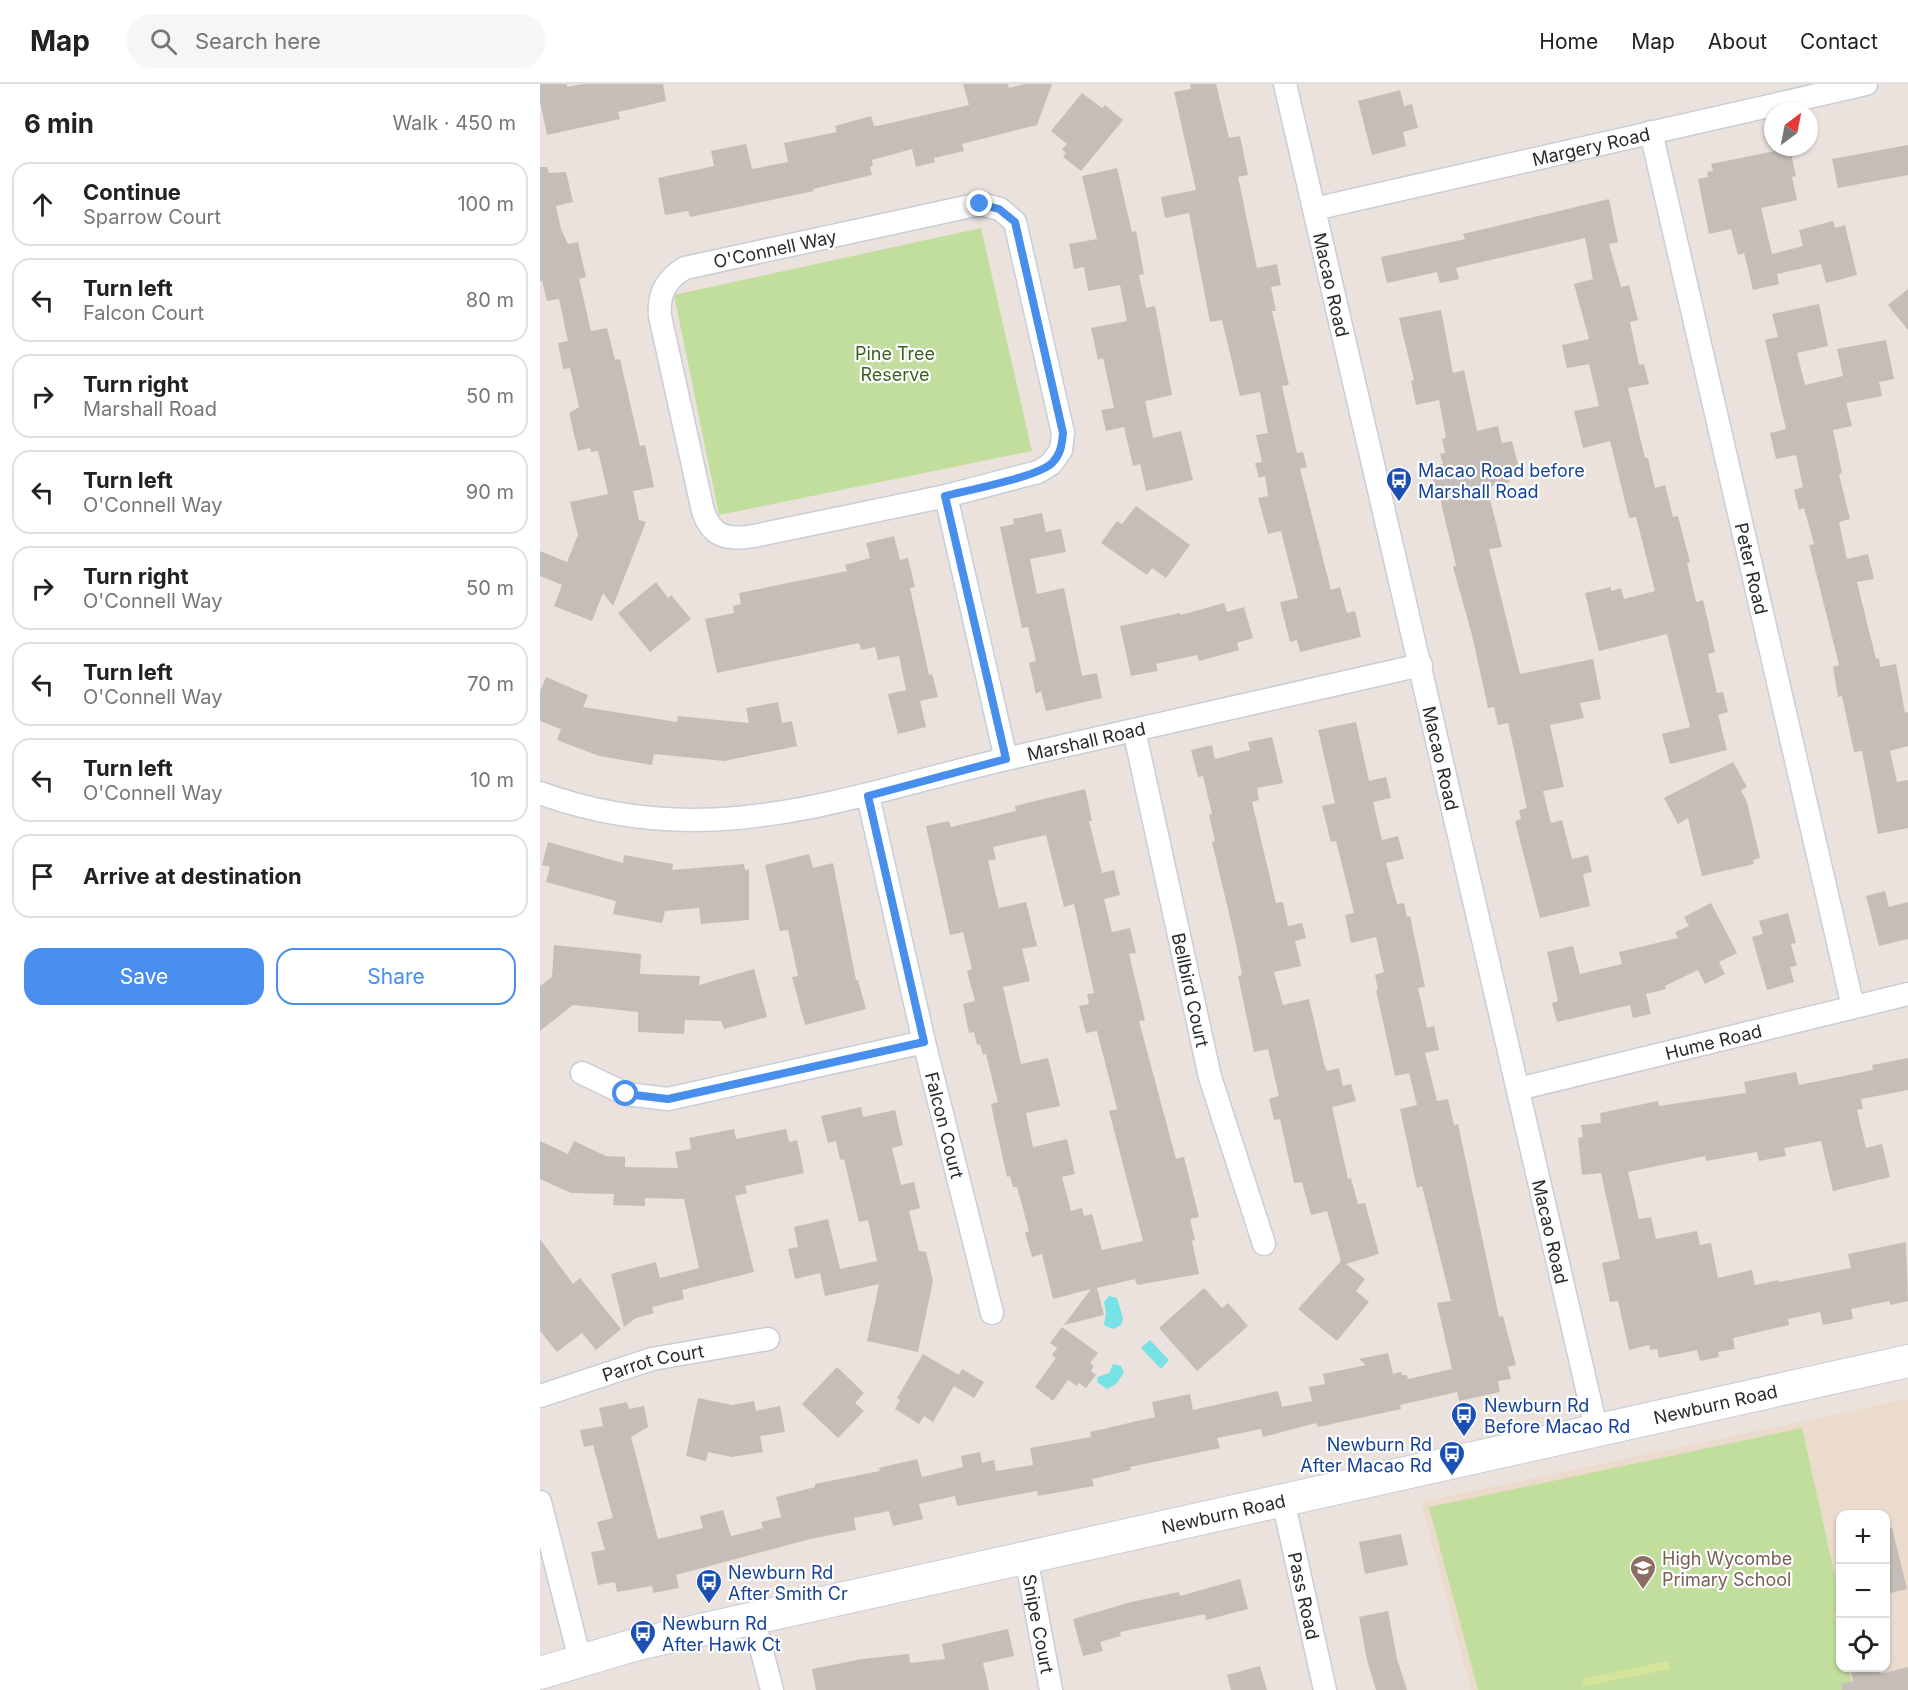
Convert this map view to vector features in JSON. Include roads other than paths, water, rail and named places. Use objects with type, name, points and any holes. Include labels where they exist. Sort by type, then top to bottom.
[{"type":"street","name":"Macao Road","points":[[1286,84],[1597,1432]]},
{"type":"street","name":"Margery Road","points":[[1314,209],[1866,84]]},
{"type":"street","name":"Peter Road","points":[[1651,132],[1853,1007]]},
{"type":"street","name":"O'Connell Way","points":[[980,204],[999,209],[1015,222],[1063,433],[1061,450],[1052,464],[1038,472],[945,496],[754,536],[733,539],[718,536],[707,523],[703,511],[660,316],[658,300],[664,286],[685,268],[980,204]]},
{"type":"street","points":[[945,496],[1006,759]]},
{"type":"street","name":"Marshall Road","points":[[540,793],[576,806],[626,816],[717,821],[758,817],[868,796],[1006,759],[1421,665]]},
{"type":"street","name":"Bellbird Court","points":[[1134,730],[1210,1077],[1264,1244]]},
{"type":"street","name":"Falcon Court","points":[[868,796],[924,1042],[992,1313]]},
{"type":"street","name":"Hume Road","points":[[1518,1089],[1908,994]]},
{"type":"street","points":[[582,1073],[626,1094],[668,1099],[924,1042]]},
{"type":"street","name":"Parrot Court","points":[[540,1396],[652,1359],[768,1339]]},
{"type":"street","name":"Newburn Road","points":[[540,1673],[580,1660],[753,1617],[1597,1432],[1908,1361]]},
{"type":"street","name":"Pass Road","points":[[1283,1500],[1325,1690]]},
{"type":"street","points":[[540,1502],[580,1660]]},
{"type":"street","name":"Snipe Court","points":[[1026,1557],[1051,1690]]},
{"type":"street","points":[[753,1617],[771,1690]]},
{"type":"water","points":[[1109,1296],[1117,1298],[1123,1318],[1121,1325],[1113,1329],[1104,1325],[1106,1313],[1104,1302]]},
{"type":"water","points":[[1150,1340],[1169,1360],[1161,1369],[1141,1348]]},
{"type":"water","points":[[1113,1364],[1121,1366],[1124,1373],[1116,1384],[1107,1389],[1097,1382],[1098,1377],[1109,1373]]},
{"type":"place","name":"Macao Road before Marshall Road","points":[[1399,503]]},
{"type":"place","name":"Newburn Rd Before Macao Rd","points":[[1464,1438]]},
{"type":"place","name":"Newburn Rd After Macao Rd","points":[[1452,1477]]},
{"type":"place","name":"High Wycombe Primary School","points":[[1643,1591]]},
{"type":"place","name":"Newburn Rd After Smith Cr","points":[[709,1605]]},
{"type":"place","name":"Newburn Rd After Hawk Ct","points":[[643,1656]]},
{"type":"park label","name":"Pine Tree Reserve","points":[[895,363]]}]
